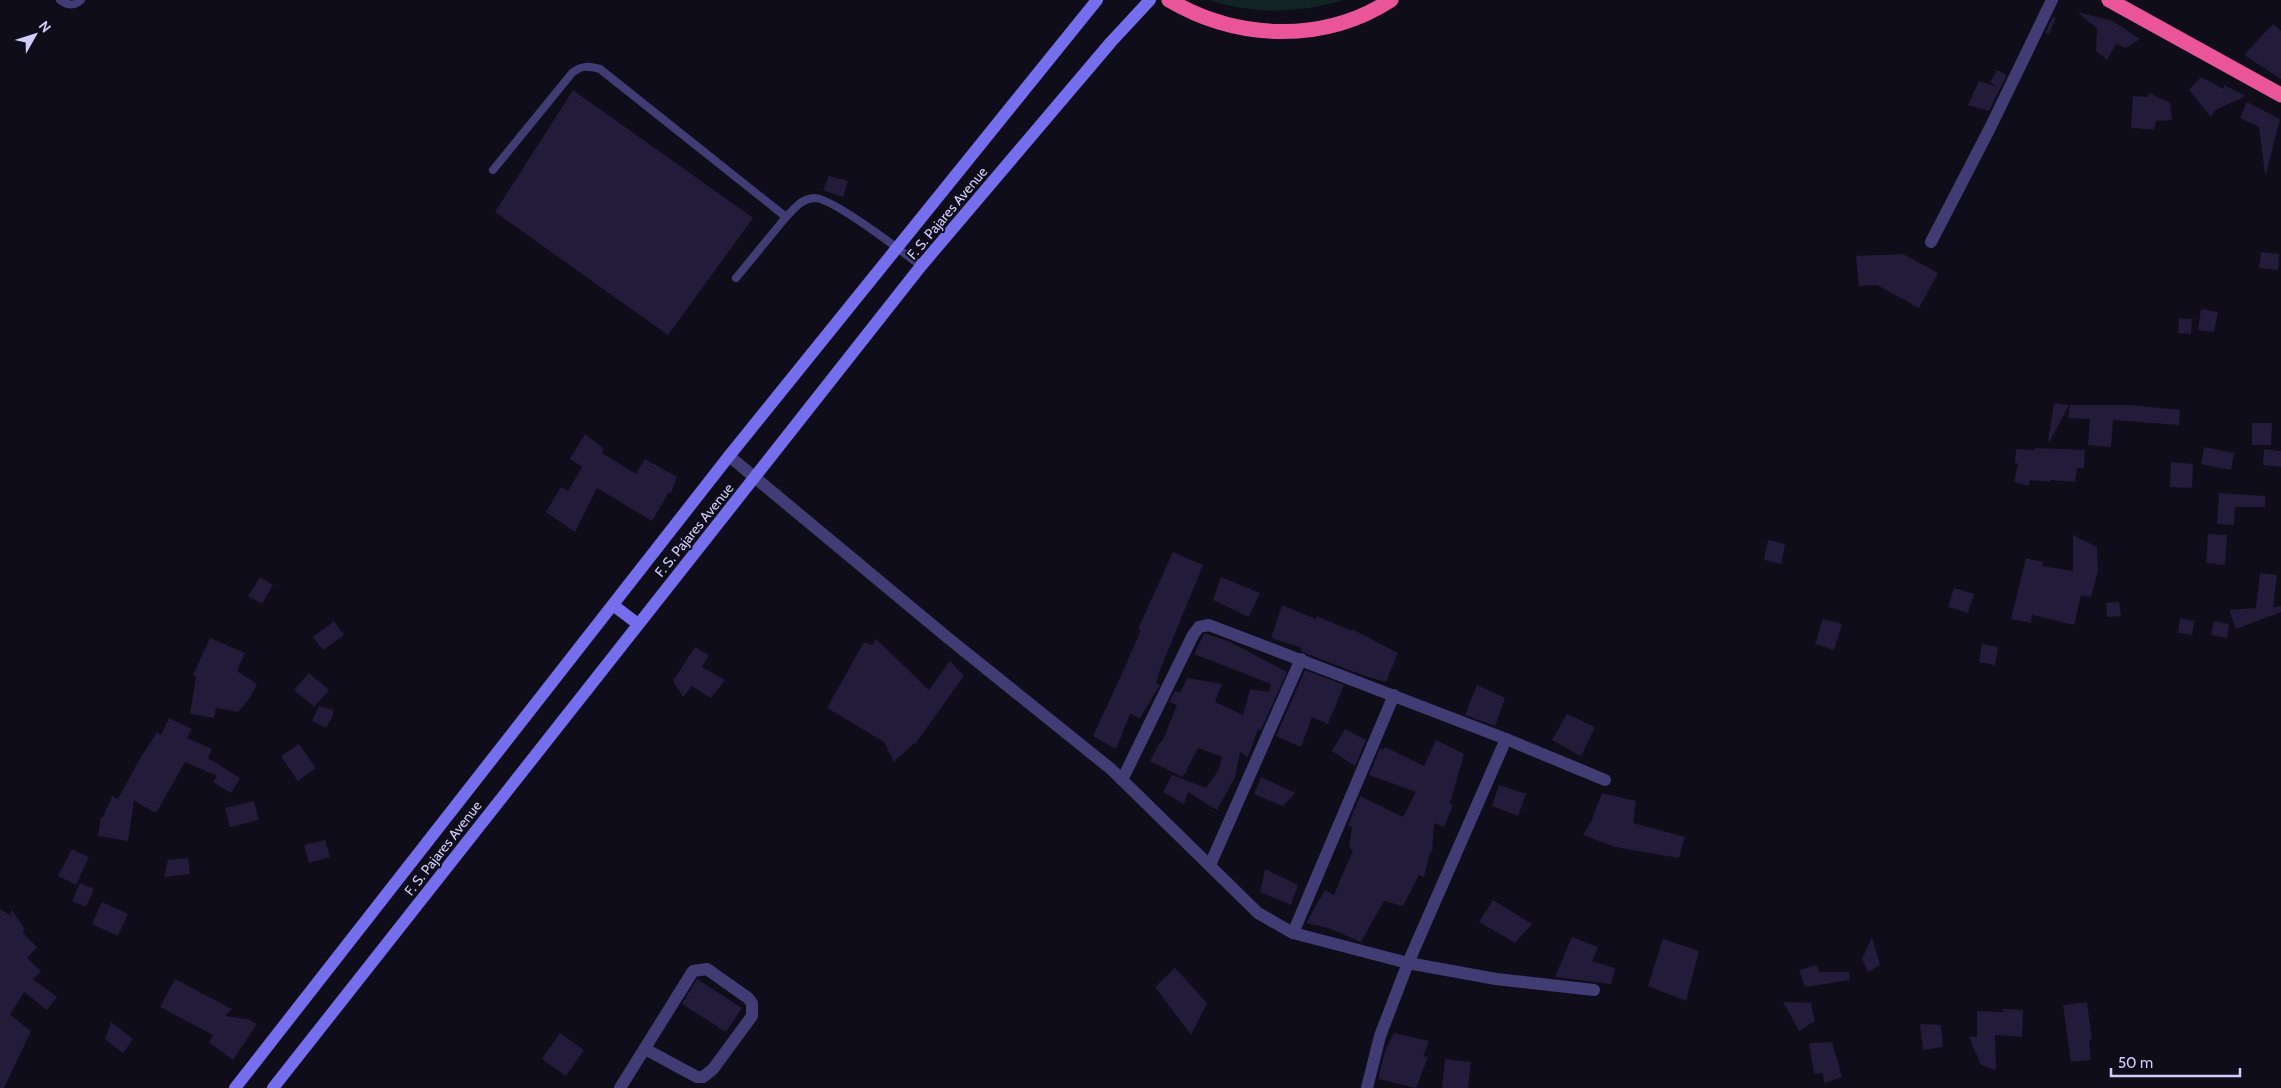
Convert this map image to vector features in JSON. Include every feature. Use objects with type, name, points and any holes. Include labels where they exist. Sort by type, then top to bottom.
[{"type":"highway","points":[[1168,0],[1190,12],[1227,26],[1265,32],[1304,31],[1342,23],[1378,9],[1391,0]]},
{"type":"highway","points":[[2109,0],[2281,95]]},
{"type":"main road","name":"F. S. Pajares Avenue","points":[[235,1088],[729,456],[1097,0]]},
{"type":"main road","name":"F. S. Pajares Avenue","points":[[273,1088],[921,266],[1111,42],[1150,0]]},
{"type":"main road","points":[[613,605],[638,624]]},
{"type":"street","points":[[1931,242],[1990,128],[2052,0]]},
{"type":"street","points":[[729,456],[756,476],[948,638],[1122,780],[1258,913],[1293,933],[1408,963],[1496,979],[1594,990]]},
{"type":"street","points":[[1122,780],[1194,635],[1199,627],[1209,625],[1506,739],[1605,780]]},
{"type":"street","points":[[1210,865],[1301,659]]},
{"type":"street","points":[[1293,933],[1394,696]]},
{"type":"street","points":[[1366,1088],[1380,1036],[1408,963],[1506,739]]},
{"type":"street","points":[[620,1088],[693,971],[707,969],[748,998],[752,1003],[752,1016],[713,1069],[703,1077],[697,1078],[645,1049]]},
{"type":"lane","points":[[60,0],[66,5],[73,5],[81,0]]},
{"type":"lane","points":[[493,170],[572,73],[580,67],[588,66],[600,69],[786,217]]},
{"type":"lane","points":[[736,278],[786,217],[803,200],[816,198],[826,201],[921,266]]},
{"type":"shaded area","points":[[1208,0],[1343,0],[1309,8],[1259,10],[1225,5]]},
{"type":"building","points":[[2077,12],[2113,21],[2140,39],[2126,48],[2116,44],[2107,60],[2096,51],[2097,28]]},
{"type":"building","points":[[2053,17],[2056,18],[2049,34],[2045,33]]},
{"type":"building","points":[[2273,24],[2281,31],[2281,79],[2244,55]]},
{"type":"building","points":[[1997,70],[2007,75],[1989,111],[1968,105],[1979,81],[1997,87],[1990,82]]},
{"type":"building","points":[[2201,77],[2224,89],[2224,85],[2246,96],[2215,110],[2211,117],[2189,90]]},
{"type":"building","points":[[573,90],[753,218],[668,335],[495,212]]},
{"type":"building","points":[[2149,93],[2170,103],[2172,120],[2156,121],[2154,130],[2131,128],[2133,96],[2148,97]]},
{"type":"building","points":[[2247,102],[2280,119],[2266,174],[2259,127],[2240,118]]},
{"type":"building","points":[[829,176],[848,181],[843,197],[823,190]]},
{"type":"building","points":[[2261,252],[2279,254],[2278,270],[2259,268]]},
{"type":"building","points":[[1903,254],[1938,273],[1919,308],[1877,285],[1859,286],[1856,256]]},
{"type":"building","points":[[2201,309],[2218,312],[2214,332],[2198,330]]},
{"type":"building","points":[[2179,318],[2192,319],[2191,334],[2178,333]]},
{"type":"building","points":[[2054,403],[2069,405],[2050,441],[2048,441]]},
{"type":"building","points":[[2070,405],[2130,405],[2180,410],[2179,425],[2113,420],[2111,447],[2088,445],[2090,419],[2068,418]]},
{"type":"building","points":[[2252,423],[2272,423],[2271,445],[2252,445]]},
{"type":"building","points":[[585,434],[604,449],[602,453],[636,474],[645,459],[677,477],[671,493],[669,492],[652,521],[597,488],[575,532],[546,512],[561,487],[568,491],[582,467],[570,459]]},
{"type":"building","points":[[2204,447],[2234,453],[2231,470],[2201,464]]},
{"type":"building","points":[[2035,448],[2085,450],[2084,468],[2077,468],[2075,482],[2030,480],[2029,486],[2014,482],[2018,464],[2015,463],[2016,449],[2035,450]]},
{"type":"building","points":[[2264,449],[2281,451],[2281,467],[2263,465]]},
{"type":"building","points":[[2171,462],[2193,464],[2192,488],[2170,487]]},
{"type":"building","points":[[2219,493],[2265,496],[2265,507],[2235,507],[2234,525],[2217,524]]},
{"type":"building","points":[[2208,534],[2227,535],[2225,565],[2206,563]]},
{"type":"building","points":[[2073,535],[2097,547],[2098,571],[2091,597],[2081,595],[2074,625],[2032,615],[2031,623],[2011,619],[2026,558],[2043,562],[2042,566],[2073,571]]},
{"type":"building","points":[[1768,540],[1785,544],[1781,564],[1764,560]]},
{"type":"building","points":[[1173,552],[1203,565],[1160,670],[1156,683],[1160,685],[1140,718],[1130,714],[1116,749],[1093,736],[1141,630],[1138,629]]},
{"type":"building","points":[[2260,573],[2277,575],[2273,607],[2281,606],[2281,612],[2236,629],[2229,610],[2256,608]]},
{"type":"building","points":[[260,577],[273,585],[262,604],[248,596]]},
{"type":"building","points":[[1221,577],[1260,593],[1249,617],[1213,600]]},
{"type":"building","points":[[1954,588],[1974,594],[1968,613],[1948,607]]},
{"type":"building","points":[[2119,602],[2121,616],[2107,617],[2106,603]]},
{"type":"building","points":[[1282,605],[1316,619],[1317,616],[1352,631],[1352,629],[1398,653],[1386,682],[1307,654],[1301,651],[1302,648],[1271,638]]},
{"type":"building","points":[[2180,618],[2194,621],[2192,635],[2178,633]]},
{"type":"building","points":[[1823,619],[1842,624],[1834,650],[1815,644]]},
{"type":"building","points":[[334,621],[344,635],[323,650],[313,637]]},
{"type":"building","points":[[2214,621],[2229,624],[2227,638],[2211,635]]},
{"type":"building","points":[[1204,634],[1230,642],[1287,672],[1261,730],[1258,729],[1248,757],[1240,752],[1235,777],[1217,810],[1188,792],[1184,804],[1163,792],[1172,775],[1206,788],[1218,771],[1222,757],[1198,748],[1183,777],[1150,761],[1160,742],[1162,742],[1177,705],[1169,702],[1175,691],[1180,693],[1187,678],[1222,684],[1215,702],[1243,715],[1250,689],[1269,692],[1271,684],[1194,654]]},
{"type":"building","points":[[210,638],[245,653],[237,671],[257,684],[249,699],[238,712],[216,708],[214,718],[190,714],[196,677],[193,675]]},
{"type":"building","points":[[876,639],[929,690],[950,661],[964,676],[915,744],[894,762],[884,742],[827,708],[864,642],[872,645]]},
{"type":"building","points":[[1982,644],[1998,647],[1995,665],[1979,662]]},
{"type":"building","points":[[695,647],[709,655],[702,667],[725,680],[711,698],[692,686],[683,697],[673,681]]},
{"type":"building","points":[[1305,670],[1344,685],[1328,724],[1312,717],[1301,747],[1276,736]]},
{"type":"building","points":[[309,673],[329,690],[314,707],[294,690]]},
{"type":"building","points":[[1477,685],[1505,698],[1495,726],[1465,715]]},
{"type":"building","points":[[319,706],[333,710],[333,715],[326,728],[312,721]]},
{"type":"building","points":[[1567,714],[1595,727],[1581,756],[1552,740]]},
{"type":"building","points":[[169,718],[192,729],[187,738],[212,749],[208,758],[240,778],[231,793],[213,782],[217,776],[185,762],[156,813],[134,801],[128,841],[98,836],[101,817],[103,817],[112,796],[118,799],[138,762],[157,732],[161,735]]},
{"type":"building","points":[[1345,729],[1366,740],[1355,766],[1332,751]]},
{"type":"building","points":[[1436,740],[1464,754],[1450,803],[1453,805],[1444,827],[1434,823],[1432,853],[1430,852],[1424,877],[1419,875],[1403,906],[1384,901],[1361,942],[1328,928],[1306,923],[1325,890],[1334,895],[1353,850],[1349,847],[1352,827],[1348,825],[1360,796],[1403,817],[1416,792],[1369,775],[1380,748],[1383,750],[1385,747],[1424,766]]},
{"type":"building","points":[[299,744],[316,768],[298,781],[281,756]]},
{"type":"building","points":[[1261,777],[1295,793],[1283,806],[1254,794]]},
{"type":"building","points":[[1499,785],[1526,794],[1518,816],[1492,806]]},
{"type":"building","points":[[1602,793],[1636,801],[1633,823],[1685,837],[1679,858],[1615,847],[1583,835],[1591,822]]},
{"type":"building","points":[[254,801],[259,820],[230,827],[225,808]]},
{"type":"building","points":[[325,840],[330,857],[309,863],[304,845]]},
{"type":"building","points":[[72,849],[89,857],[76,885],[58,876]]},
{"type":"building","points":[[188,858],[190,874],[164,877],[168,860]]},
{"type":"building","points":[[1265,869],[1298,885],[1291,905],[1260,892]]},
{"type":"building","points":[[80,883],[94,889],[86,907],[72,901]]},
{"type":"building","points":[[1493,900],[1532,924],[1515,943],[1479,922]]},
{"type":"building","points":[[102,902],[128,914],[118,936],[92,924]]},
{"type":"building","points":[[0,909],[10,915],[12,910],[24,928],[23,933],[37,947],[27,958],[41,971],[33,979],[57,997],[47,1010],[24,992],[10,1015],[31,1031],[4,1088],[0,1088]]},
{"type":"building","points":[[1572,937],[1598,947],[1592,961],[1615,968],[1611,984],[1555,977]]},
{"type":"building","points":[[1872,937],[1880,965],[1868,972],[1862,959]]},
{"type":"building","points":[[1663,939],[1699,951],[1686,1001],[1648,986]]},
{"type":"building","points":[[1817,965],[1819,972],[1849,972],[1850,980],[1805,987],[1799,970]]},
{"type":"building","points":[[1175,968],[1207,1003],[1191,1035],[1155,987]]},
{"type":"building","points":[[175,979],[232,1009],[225,1016],[248,1019],[257,1024],[233,1060],[209,1042],[213,1035],[160,1007]]},
{"type":"building","points":[[697,979],[742,1008],[726,1032],[682,1004]]},
{"type":"building","points":[[1783,1002],[1811,1003],[1815,1021],[1799,1031]]},
{"type":"building","points":[[2087,1002],[2092,1039],[2089,1040],[2091,1060],[2071,1062],[2063,1005]]},
{"type":"building","points":[[2003,1009],[2023,1010],[2022,1037],[1995,1035],[1996,1070],[1981,1065],[1969,1037],[1977,1037],[1977,1011],[2003,1012]]},
{"type":"building","points":[[111,1022],[133,1039],[123,1053],[105,1039]]},
{"type":"building","points":[[1920,1024],[1941,1025],[1943,1047],[1923,1050]]},
{"type":"building","points":[[560,1033],[584,1050],[566,1076],[542,1059]]},
{"type":"building","points":[[1394,1033],[1429,1041],[1423,1056],[1428,1057],[1416,1088],[1378,1079],[1385,1051]]},
{"type":"building","points":[[1832,1042],[1842,1077],[1824,1083],[1823,1073],[1814,1074],[1809,1043]]},
{"type":"building","points":[[1445,1059],[1471,1062],[1468,1088],[1442,1088]]}]
